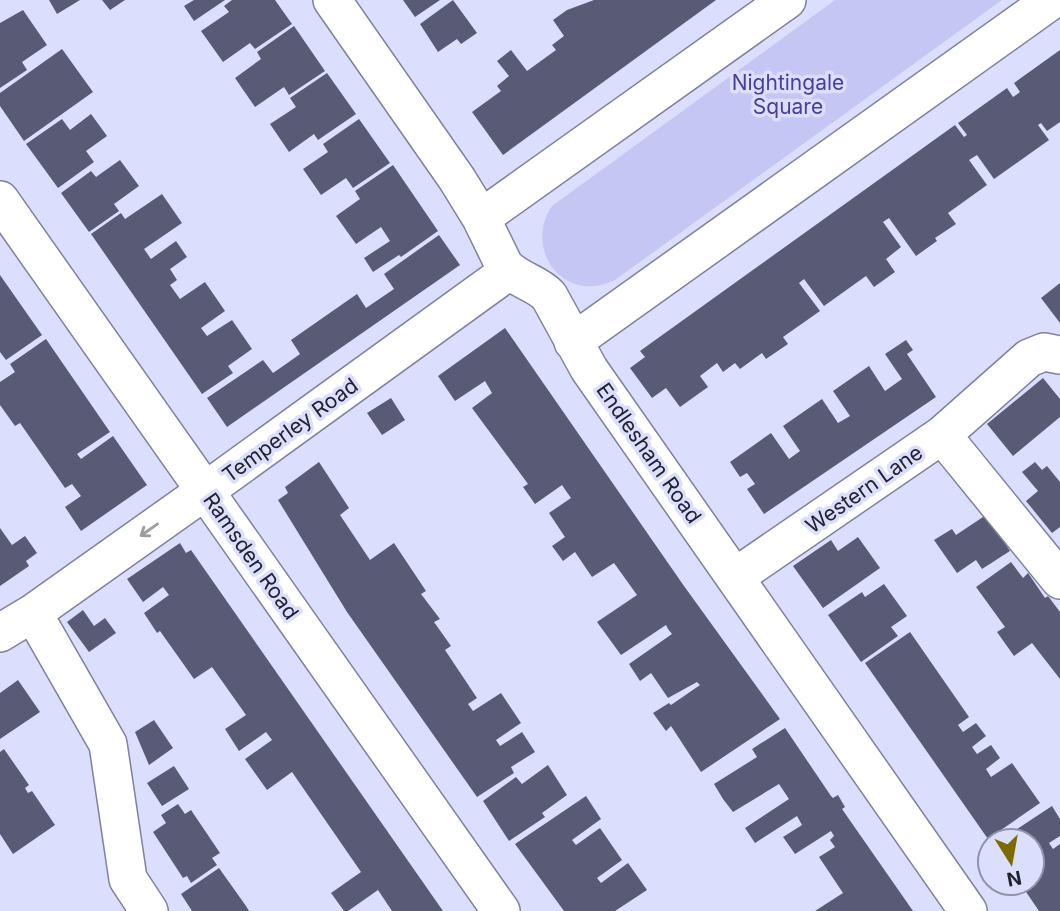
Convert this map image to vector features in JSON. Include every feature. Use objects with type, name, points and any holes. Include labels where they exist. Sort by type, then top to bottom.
[{"type":"street","points":[[332,0],[457,179],[509,271]]},
{"type":"street","points":[[481,218],[787,0]]},
{"type":"street","points":[[573,342],[1052,0]]},
{"type":"street","name":"Ramsden Road","points":[[0,201],[501,911]]},
{"type":"street","name":"Endlesham Road","points":[[509,271],[547,293],[589,369],[968,911]]},
{"type":"street","name":"Temperley Road","points":[[0,633],[33,613],[205,491],[509,271]]},
{"type":"street","points":[[942,435],[1029,358],[1044,352],[1060,355]]},
{"type":"street","name":"Western Lane","points":[[735,577],[942,435],[1060,580]]},
{"type":"street","points":[[33,613],[108,744],[128,879],[149,911]]},
{"type":"green space","name":"Nightingale Square","points":[[835,0],[1002,0],[615,280],[597,286],[580,285],[566,279],[554,269],[546,256],[542,240],[544,223],[552,206]]},
{"type":"building","points":[[49,0],[80,0],[57,14]]},
{"type":"building","points":[[102,0],[125,0],[110,10]]},
{"type":"building","points":[[194,0],[225,0],[194,21],[184,6]]},
{"type":"building","points":[[232,0],[275,0],[292,24],[255,49],[250,43],[223,62],[201,31],[229,12],[224,6]]},
{"type":"building","points":[[403,0],[440,0],[415,17]]},
{"type":"building","points":[[453,0],[477,33],[461,44],[457,39],[438,52],[420,24]]},
{"type":"building","points":[[594,0],[716,0],[503,155],[472,112],[501,91],[497,86],[509,76],[497,61],[511,50],[527,71],[556,50],[552,45],[564,36],[553,20],[567,10]]},
{"type":"building","points":[[23,10],[47,45],[22,62],[27,70],[0,88],[0,23]]},
{"type":"building","points":[[294,26],[325,71],[289,95],[284,87],[255,107],[235,78],[261,59],[257,52]]},
{"type":"building","points":[[62,49],[93,92],[24,141],[0,106],[0,93]]},
{"type":"building","points":[[1060,50],[1060,122],[1047,131],[1041,123],[1038,125],[1049,140],[994,179],[977,155],[969,160],[987,185],[948,213],[956,224],[935,238],[937,241],[916,256],[889,218],[883,222],[901,247],[886,259],[895,272],[874,287],[866,276],[824,306],[804,279],[799,283],[820,311],[783,337],[788,344],[766,359],[762,353],[740,369],[735,363],[723,372],[717,363],[700,376],[708,387],[680,407],[666,388],[652,398],[630,368],[645,357],[640,351],[955,125],[964,137],[967,135],[958,123],[1007,88],[1013,97],[1016,95],[1020,92],[1014,83]]},
{"type":"building","points":[[327,73],[356,114],[318,140],[314,134],[289,152],[270,124],[296,107],[290,98]]},
{"type":"building","points":[[91,114],[107,136],[86,151],[94,162],[58,188],[26,144],[62,119],[70,130]]},
{"type":"building","points":[[359,119],[390,163],[353,188],[346,178],[321,195],[303,169],[328,152],[323,144]]},
{"type":"building","points":[[120,160],[139,186],[114,204],[119,211],[89,232],[61,193],[91,171],[96,177]]},
{"type":"building","points":[[393,165],[438,231],[401,257],[399,255],[373,272],[364,258],[390,241],[381,227],[356,244],[336,216],[360,199],[355,191]]},
{"type":"building","points":[[162,194],[182,223],[144,249],[151,259],[176,241],[187,257],[170,269],[177,280],[170,285],[180,299],[205,282],[225,311],[201,328],[207,336],[232,320],[252,349],[228,366],[233,373],[202,394],[91,234],[121,213],[125,219]]},
{"type":"building","points":[[439,235],[460,265],[227,427],[207,398],[263,360],[273,373],[286,364],[300,354],[291,340],[357,294],[366,308],[394,289],[384,274]]},
{"type":"building","points":[[0,275],[42,335],[6,360],[0,352]]},
{"type":"building","points":[[1060,283],[1060,323],[1041,298]]},
{"type":"building","points":[[505,328],[780,719],[701,772],[671,726],[666,731],[653,713],[669,703],[671,705],[700,685],[697,682],[668,698],[651,673],[640,681],[629,664],[672,634],[666,625],[621,655],[597,622],[637,595],[614,563],[592,577],[575,552],[563,561],[552,546],[565,537],[549,513],[571,498],[562,485],[535,504],[523,487],[528,484],[472,408],[492,393],[485,381],[455,401],[438,376]]},
{"type":"building","points":[[46,339],[110,432],[77,454],[81,459],[113,436],[147,485],[81,531],[65,507],[81,496],[72,484],[65,488],[20,423],[15,426],[0,405],[0,382],[15,372],[10,364]]},
{"type":"building","points":[[906,340],[913,350],[907,354],[936,397],[764,514],[747,489],[755,484],[747,473],[740,477],[730,462],[771,433],[789,459],[800,451],[783,426],[822,399],[838,423],[850,416],[833,391],[869,366],[885,391],[902,379],[885,354]]},
{"type":"building","points":[[1043,378],[1060,399],[1060,417],[1013,456],[987,424]]},
{"type":"building","points":[[391,398],[405,420],[382,435],[367,413]]},
{"type":"building","points":[[319,462],[349,508],[340,515],[370,560],[394,543],[426,591],[421,594],[440,619],[434,622],[451,646],[445,650],[477,698],[468,704],[473,711],[501,693],[521,723],[496,740],[500,746],[522,732],[535,752],[511,767],[514,773],[477,797],[347,612],[278,500],[288,493],[285,487]]},
{"type":"building","points":[[1035,462],[1042,470],[1047,466],[1060,482],[1060,527],[1052,533],[1026,501],[1038,491],[1022,472]]},
{"type":"building","points":[[986,515],[1010,551],[982,569],[976,560],[957,573],[934,540],[952,529],[956,535]]},
{"type":"building","points":[[0,528],[12,545],[25,536],[37,553],[26,561],[29,566],[0,586]]},
{"type":"building","points":[[858,537],[880,568],[823,608],[793,566],[831,540],[838,551]]},
{"type":"building","points":[[180,543],[186,553],[191,550],[443,911],[392,911],[378,890],[348,911],[344,911],[331,893],[361,872],[292,772],[267,790],[245,759],[272,740],[266,732],[239,751],[225,729],[246,715],[212,667],[194,679],[160,631],[157,633],[144,613],[169,595],[163,587],[143,602],[127,579]]},
{"type":"building","points":[[1011,562],[1023,578],[1028,573],[1045,598],[1048,596],[1060,612],[1060,679],[1032,643],[1014,656],[997,632],[1005,627],[976,587]]},
{"type":"building","points":[[884,584],[907,616],[891,627],[898,636],[861,662],[828,615],[862,592],[865,597]]},
{"type":"building","points":[[83,610],[94,626],[105,618],[116,633],[89,652],[67,622]]},
{"type":"building","points":[[910,632],[969,717],[958,725],[963,732],[976,723],[986,736],[972,747],[977,754],[991,745],[1000,758],[986,769],[991,777],[1012,763],[1040,803],[1005,827],[980,827],[865,663]]},
{"type":"building","points":[[18,680],[40,712],[0,739],[0,693]]},
{"type":"building","points":[[154,720],[173,748],[149,765],[135,732]]},
{"type":"building","points":[[785,728],[831,796],[833,798],[838,795],[845,807],[842,809],[913,911],[815,911],[843,893],[819,857],[835,847],[830,840],[834,836],[831,831],[795,854],[783,837],[802,825],[797,816],[755,843],[745,828],[789,799],[779,784],[733,812],[723,799],[714,784],[757,757],[752,749]]},
{"type":"building","points":[[4,749],[29,785],[25,788],[28,793],[32,791],[55,825],[13,854],[0,834],[0,752]]},
{"type":"building","points":[[548,765],[567,795],[542,813],[545,817],[509,841],[483,801],[516,777],[522,784]]},
{"type":"building","points":[[174,766],[189,789],[162,806],[147,783]]},
{"type":"building","points":[[586,796],[601,819],[572,840],[576,845],[600,828],[622,860],[597,878],[601,883],[628,863],[647,890],[615,911],[564,911],[515,844]]},
{"type":"building","points":[[178,804],[185,814],[191,810],[220,853],[212,858],[217,865],[191,883],[187,876],[183,878],[153,832],[166,823],[161,815]]},
{"type":"building","points":[[1052,806],[1060,819],[1060,836],[1049,843],[1053,849],[1060,844],[1060,911],[1039,911],[1030,897],[1046,897],[1046,827],[1020,827]]},
{"type":"building","points":[[219,868],[249,911],[192,911],[181,894]]}]
